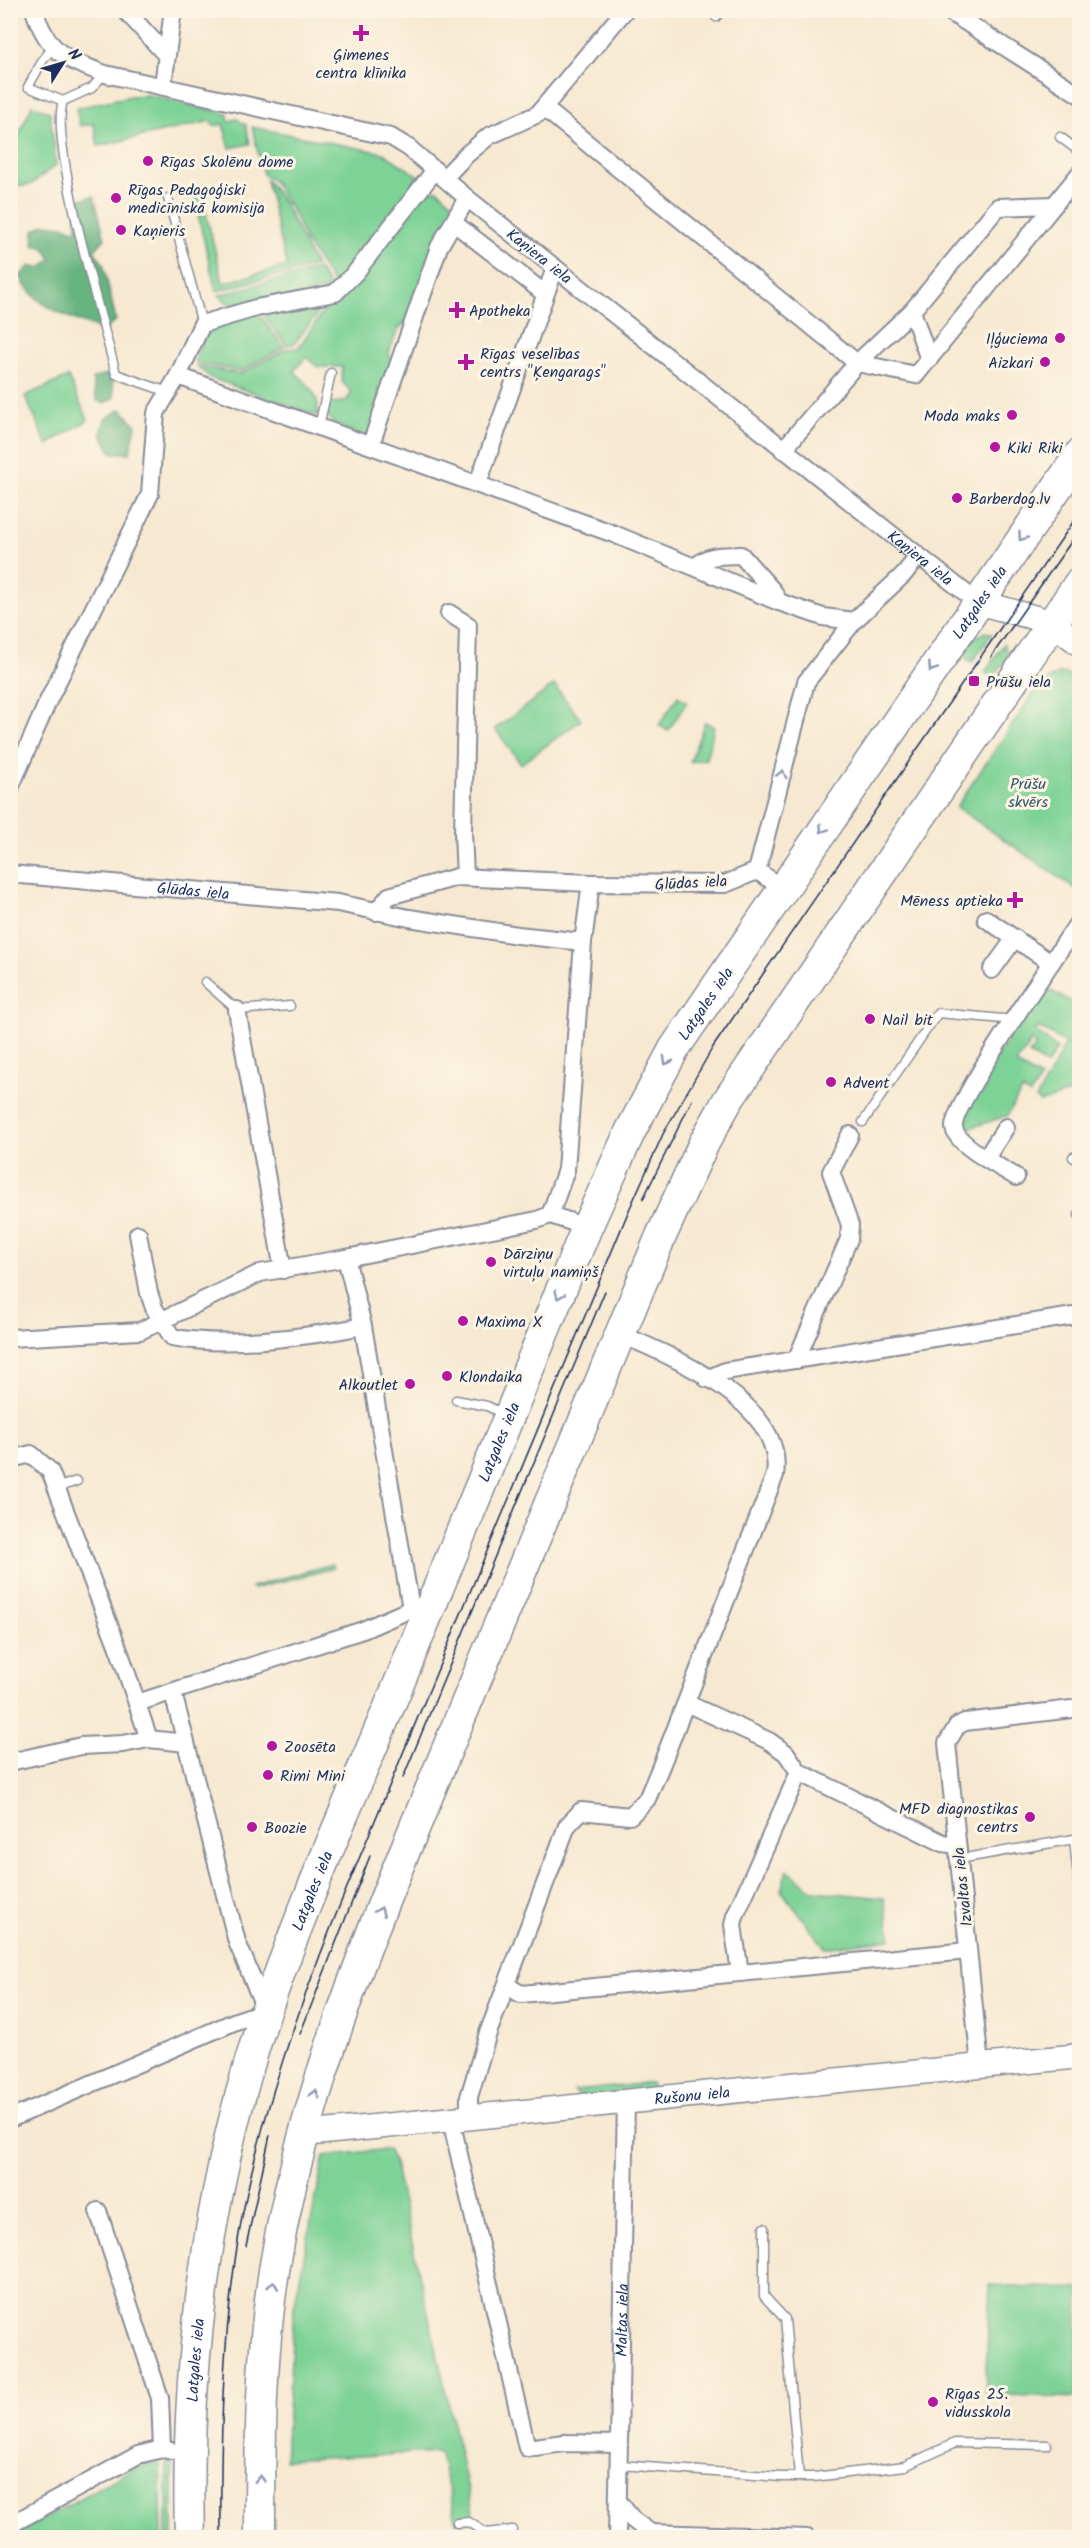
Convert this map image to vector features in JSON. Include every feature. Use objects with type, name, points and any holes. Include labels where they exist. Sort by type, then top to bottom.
[{"type":"highway","name":"Latgales iela","points":[[190,2538],[175,2451],[194,2340],[203,2269],[238,2105],[266,2011],[419,1612],[508,1416],[587,1227],[630,1132],[674,1049],[1080,454]]},
{"type":"highway","points":[[260,2538],[261,2405],[275,2266],[304,2134],[324,2061],[351,1984],[661,1236],[704,1143],[728,1100],[1080,582]]},
{"type":"street","name":"Kaņiera iela","points":[[33,10],[41,34],[65,58],[105,74],[391,137],[409,148],[467,198],[977,602]]},
{"type":"street","points":[[125,10],[167,56]]},
{"type":"street","points":[[163,85],[173,10]]},
{"type":"street","points":[[10,788],[49,699],[150,494],[156,413],[178,376],[202,324],[256,308],[335,293],[356,272],[439,174],[489,136],[537,114],[544,108],[625,10]]},
{"type":"street","points":[[947,10],[1080,95]]},
{"type":"street","points":[[544,108],[857,363],[915,375],[1080,173]]},
{"type":"street","points":[[371,444],[438,247],[467,198]]},
{"type":"street","points":[[783,450],[857,363],[912,311],[998,207],[1054,205]]},
{"type":"street","points":[[454,223],[544,293]]},
{"type":"street","points":[[478,483],[544,293],[555,268]]},
{"type":"street","points":[[912,311],[929,360]]},
{"type":"street","points":[[178,376],[478,483],[696,567],[778,602],[823,617],[854,621]]},
{"type":"street","points":[[696,567],[701,560],[708,557],[741,555],[773,591],[778,602]]},
{"type":"street","points":[[783,888],[757,871],[806,682],[854,621],[903,575],[918,556]]},
{"type":"street","points":[[977,602],[1051,622],[1080,644]]},
{"type":"street","points":[[449,613],[468,625],[463,832],[465,877]]},
{"type":"street","name":"Glūdas iela","points":[[376,912],[389,896],[465,877],[591,883],[725,884],[757,871]]},
{"type":"street","name":"Glūdas iela","points":[[10,874],[326,902],[518,935],[583,942]]},
{"type":"street","points":[[550,1215],[566,1170],[583,942],[591,883]]},
{"type":"street","points":[[986,919],[1051,963]]},
{"type":"street","points":[[1016,1177],[957,1137],[954,1127],[955,1116],[1014,1020],[1080,920]]},
{"type":"street","points":[[992,970],[1015,939]]},
{"type":"street","points":[[237,1010],[283,1270]]},
{"type":"street","points":[[986,1158],[1006,1127]]},
{"type":"street","points":[[796,1360],[849,1239],[850,1225],[831,1172],[850,1135]]},
{"type":"street","points":[[10,1338],[140,1331],[260,1273],[537,1220],[550,1215],[587,1227]]},
{"type":"street","points":[[138,1234],[149,1293],[172,1337],[200,1342],[323,1334],[363,1326]]},
{"type":"street","points":[[137,1703],[419,1612],[363,1326],[346,1258]]},
{"type":"street","points":[[707,1379],[725,1371],[1080,1316]]},
{"type":"street","points":[[619,2444],[564,2443],[527,2448],[460,2119],[488,2034],[567,1826],[581,1811],[630,1816],[647,1799],[688,1704],[776,1475],[777,1462],[771,1440],[750,1408],[727,1389],[620,1334]]},
{"type":"street","points":[[15,1458],[31,1454],[50,1471],[149,1739]]},
{"type":"street","points":[[10,2119],[236,2021],[266,2011],[237,1942],[173,1693]]},
{"type":"street","points":[[688,1704],[769,1741],[786,1753],[799,1772],[958,1852]]},
{"type":"street","name":"Izvaltas iela","points":[[980,2066],[947,1743],[957,1726],[965,1722],[1080,1708]]},
{"type":"street","points":[[10,1762],[81,1746],[123,1744],[149,1739],[186,1743]]},
{"type":"street","points":[[740,1972],[735,1916],[799,1772]]},
{"type":"street","points":[[507,1986],[521,1994],[968,1951]]},
{"type":"street","name":"Rušonu iela","points":[[304,2134],[1080,2056]]},
{"type":"street","name":"Maltas iela","points":[[617,2538],[626,2102]]},
{"type":"street","points":[[10,2525],[138,2455],[175,2451],[160,2398],[98,2211]]},
{"type":"street","points":[[618,2501],[648,2535],[807,2538]]},
{"type":"lane","points":[[53,47],[28,87],[63,101]]},
{"type":"lane","points":[[105,74],[92,88],[63,101],[59,112],[66,171],[116,374],[168,392]]},
{"type":"lane","points":[[1060,137],[1080,152]]},
{"type":"lane","points":[[168,198],[202,324]]},
{"type":"lane","points":[[319,426],[331,374]]},
{"type":"lane","points":[[205,982],[237,1010],[290,1006]]},
{"type":"lane","points":[[863,1122],[938,1013],[1014,1020]]},
{"type":"lane","points":[[456,1400],[487,1406],[508,1416]]},
{"type":"lane","points":[[56,1488],[77,1481]]},
{"type":"lane","points":[[958,1852],[1077,1838],[1079,1887]]},
{"type":"lane","points":[[764,2228],[764,2296],[785,2319],[798,2476]]},
{"type":"lane","points":[[620,2465],[782,2477],[814,2477],[905,2466],[955,2443],[1047,2445]]},
{"type":"lane","points":[[456,2523],[469,2522],[486,2533],[512,2530]]},
{"type":"green space","points":[[148,95],[228,114],[228,121],[237,119],[246,125],[250,144],[230,148],[223,124],[213,126],[211,121],[98,146],[94,124],[80,126],[76,108],[131,96]]},
{"type":"green space","points":[[32,105],[50,112],[56,165],[30,185],[11,187],[11,152]]},
{"type":"green space","points":[[252,127],[383,153],[420,177],[350,271],[334,285],[306,242],[295,216],[274,182],[263,174]]},
{"type":"green space","points":[[266,180],[281,199],[316,266],[216,291],[194,198],[201,193],[223,283],[287,266]]},
{"type":"green space","points":[[438,190],[456,206],[409,320],[401,326],[394,338],[389,353],[394,365],[369,433],[362,437],[333,423],[326,413],[329,404],[346,401],[352,392],[342,382],[342,367],[318,367],[306,357],[294,371],[315,396],[318,416],[211,378],[197,366],[241,374],[286,349],[298,348],[330,302],[338,302],[426,191]]},
{"type":"green space","points":[[94,196],[105,239],[94,251],[103,263],[116,320],[104,331],[68,317],[44,304],[26,287],[20,276],[30,266],[41,268],[51,259],[44,248],[33,245],[34,230],[44,224],[64,226],[77,231],[75,200]]},
{"type":"green space","points":[[318,269],[331,289],[238,307],[229,304],[219,295]]},
{"type":"green space","points":[[327,301],[294,344],[286,345],[261,311]]},
{"type":"green space","points":[[257,312],[284,347],[241,371],[196,363],[198,350],[203,340],[216,327]]},
{"type":"green space","points":[[107,374],[113,383],[114,398],[104,403],[97,401],[92,379]]},
{"type":"green space","points":[[68,377],[88,420],[47,445],[25,396]]},
{"type":"green space","points":[[121,409],[136,425],[130,453],[112,453],[101,435],[105,419]]},
{"type":"green space","points":[[986,632],[992,634],[972,662],[962,656],[973,638]]},
{"type":"green space","points":[[1004,644],[1008,655],[993,679],[985,672]]},
{"type":"green space","name":"Prūšu skvērs","points":[[1061,673],[1079,677],[1079,891],[956,807],[1041,683]]},
{"type":"green space","points":[[554,685],[581,720],[521,764],[495,729]]},
{"type":"green space","points":[[678,696],[687,702],[668,731],[659,725]]},
{"type":"green space","points":[[705,722],[714,727],[706,759],[690,762]]},
{"type":"green space","points":[[1042,986],[1079,1006],[1079,1089],[1040,1103],[1036,1099],[1066,1043],[1038,1027],[1036,1032],[1057,1049],[1047,1065],[1029,1054],[1035,1046],[1032,1040],[1016,1064],[1041,1078],[1030,1095],[1022,1090],[1007,1116],[961,1131],[962,1112]]},
{"type":"green space","points":[[332,1564],[334,1568],[253,1589],[251,1587]]},
{"type":"green space","points":[[787,1870],[813,1891],[884,1898],[891,1939],[825,1948],[781,1890]]},
{"type":"green space","points":[[650,2083],[653,2090],[580,2097],[574,2091]]},
{"type":"green space","points":[[388,2149],[394,2163],[473,2512],[469,2522],[457,2523],[439,2452],[285,2460],[294,2308],[324,2156]]},
{"type":"green space","points":[[990,2285],[1079,2289],[1077,2398],[985,2394]]},
{"type":"green space","points":[[167,2462],[173,2464],[173,2537],[167,2537]]},
{"type":"green space","points":[[144,2463],[160,2464],[162,2537],[11,2537]]},
{"type":"tram line","points":[[221,2538],[222,2417],[231,2296],[242,2217],[272,2096],[297,2018],[341,1902],[629,1210],[663,1134],[713,1047],[1080,512]]},
{"type":"tram line","points":[[991,657],[1080,529]]},
{"type":"tram line","points":[[643,1199],[692,1100]]},
{"type":"tram line","points":[[403,1778],[605,1291]]},
{"type":"tram line","points":[[300,2034],[370,1856]]},
{"type":"tram line","points":[[246,2246],[270,2135]]},
{"type":"place","name":"Ģimenes centra klīnika","points":[[361,33]]},
{"type":"place","name":"Rīgas Skolēnu dome","points":[[148,161]]},
{"type":"place","name":"Rīgas Pedagoģiski medicīniskā komisija","points":[[116,198]]},
{"type":"place","name":"Kaņieris","points":[[121,230]]},
{"type":"place","name":"Apotheka","points":[[457,310]]},
{"type":"place","name":"Iļģuciema","points":[[1060,338]]},
{"type":"place","name":"Rīgas veselības centrs \"Ķengarags\"","points":[[466,362]]},
{"type":"place","name":"Aizkari","points":[[1045,362]]},
{"type":"place","name":"Moda maks","points":[[1012,415]]},
{"type":"place","name":"Kiki Riki","points":[[995,447]]},
{"type":"place","name":"Barberdog.lv","points":[[957,498]]},
{"type":"place","name":"Prūšu iela","points":[[974,681]]},
{"type":"place","name":"Mēness aptieka","points":[[1015,900]]},
{"type":"place","name":"Nail bit","points":[[870,1019]]},
{"type":"place","name":"Advent","points":[[831,1082]]},
{"type":"place","name":"Dārziņu virtuļu namiņš","points":[[491,1262]]},
{"type":"place","name":"Maxima X","points":[[463,1321]]},
{"type":"place","name":"Klondaika","points":[[447,1376]]},
{"type":"place","name":"Alkoutlet","points":[[410,1384]]},
{"type":"place","name":"Zoosēta","points":[[272,1746]]},
{"type":"place","name":"Rimi Mini","points":[[268,1775]]},
{"type":"place","name":"MFD diagnostikas centrs","points":[[1030,1817]]},
{"type":"place","name":"Boozie","points":[[252,1827]]},
{"type":"place","name":"Rīgas 25. vidusskola","points":[[933,2402]]}]
